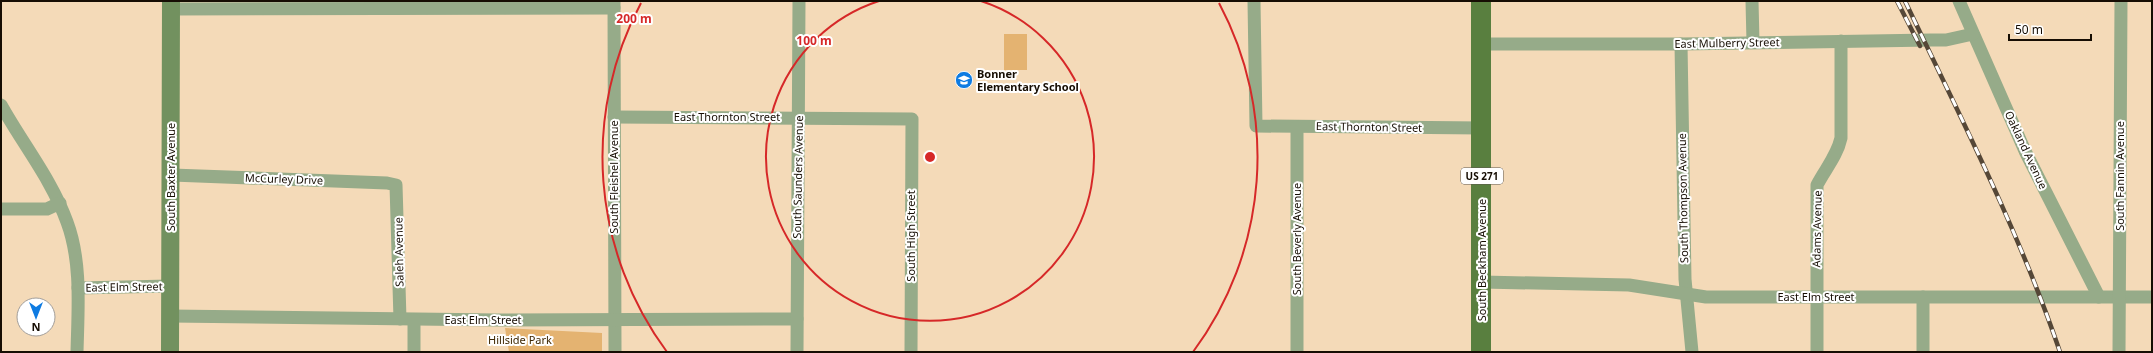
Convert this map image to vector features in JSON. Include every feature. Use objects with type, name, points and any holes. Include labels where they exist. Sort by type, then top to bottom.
[{"type":"main road","name":"South Beckham Avenue","points":[[1481,1],[1481,352]]},
{"type":"street","name":"South Saunders Avenue","points":[[797,352],[799,1]]},
{"type":"street","name":"East Thornton Street","points":[[1254,1],[1256,126],[1482,128]]},
{"type":"street","points":[[1752,1],[1753,42]]},
{"type":"street","name":"Oakland Avenue","points":[[1959,1],[2025,151],[2099,297]]},
{"type":"street","name":"South Fannin Avenue","points":[[2119,352],[2121,1]]},
{"type":"street","points":[[171,5],[614,5]]},
{"type":"street","name":"South Baxter Avenue","points":[[170,352],[172,175],[171,5]]},
{"type":"street","name":"South Fleishel Avenue","points":[[614,5],[615,352]]},
{"type":"street","name":"East Mulberry Street","points":[[1481,44],[1681,44],[1938,40],[1973,34]]},
{"type":"street","name":"Adams Avenue","points":[[1817,352],[1816,297],[1818,185],[1826,168],[1838,153],[1841,138],[1841,41]]},
{"type":"street","name":"South Thompson Avenue","points":[[1681,44],[1686,295],[1692,352]]},
{"type":"street","points":[[1,104],[60,203],[68,223],[74,251],[78,288],[77,352]]},
{"type":"street","name":"East Thornton Street","points":[[614,117],[912,119]]},
{"type":"street","name":"South High Street","points":[[911,352],[912,119]]},
{"type":"street","name":"South Beverly Avenue","points":[[1297,127],[1297,352]]},
{"type":"street","name":"McCurley Drive","points":[[172,175],[387,183],[396,185]]},
{"type":"street","name":"Saleh Avenue","points":[[396,185],[400,319]]},
{"type":"street","points":[[1,209],[47,209],[60,203]]},
{"type":"street","name":"East Elm Street","points":[[1482,282],[1630,285],[1706,297],[2152,297]]},
{"type":"street","name":"East Elm Street","points":[[78,288],[170,286]]},
{"type":"street","points":[[1923,297],[1923,352]]},
{"type":"street","name":"East Elm Street","points":[[170,316],[414,320],[797,319]]},
{"type":"street","points":[[414,320],[414,352]]},
{"type":"green space","points":[[1004,34],[1027,34],[1027,70],[1004,70]]},
{"type":"green space","name":"Hillside Park","points":[[505,328],[602,333],[602,352],[509,352]]},
{"type":"railway","points":[[1897,1],[1920,46]]},
{"type":"railway","points":[[1905,1],[1988,174],[2026,262],[2060,352]]},
{"type":"place","name":"Bonner Elementary School","points":[[964,80]]}]
